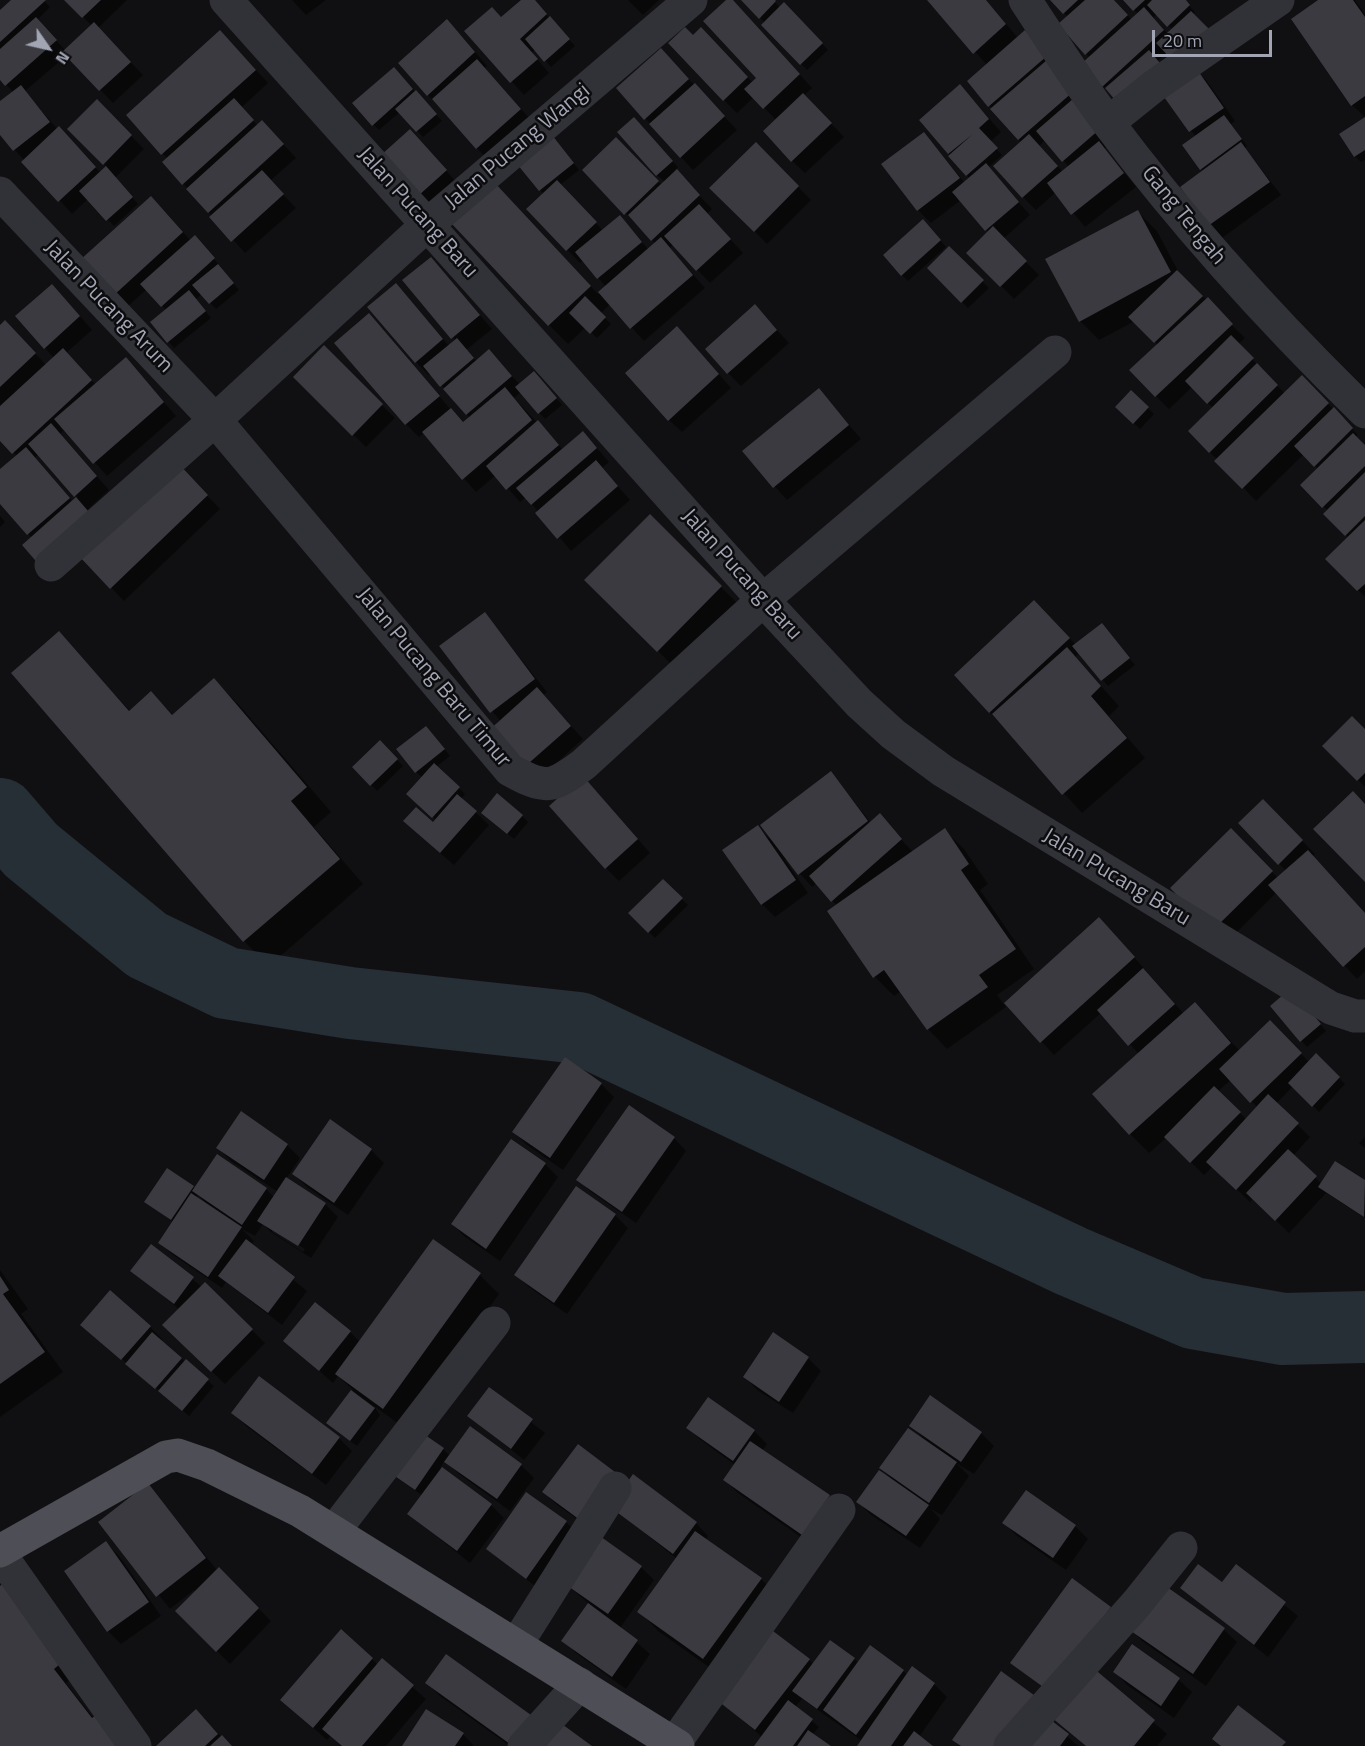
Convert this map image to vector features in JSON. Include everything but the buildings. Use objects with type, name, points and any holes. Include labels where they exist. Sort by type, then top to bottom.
[{"type":"main road","points":[[0,1553],[166,1457],[178,1455],[207,1465],[334,1531],[676,1745]]},
{"type":"street","name":"Jalan Pucang Baru","points":[[226,0],[763,600],[859,703],[893,734],[943,771],[1331,1008],[1355,1016],[1365,1016]]},
{"type":"street","name":"Jalan Pucang Wangi","points":[[51,565],[215,420],[428,224],[691,0]]},
{"type":"street","name":"Gang Tengah","points":[[1024,0],[1108,123],[1216,258],[1295,343],[1365,412]]},
{"type":"street","points":[[1108,123],[1154,86],[1278,0]]},
{"type":"street","name":"Jalan Pucang Arum","points":[[0,193],[215,420]]},
{"type":"street","name":"Jalan Pucang Baru Timur","points":[[215,420],[510,770],[540,784],[560,782],[584,764],[763,600],[1055,352]]},
{"type":"street","points":[[334,1531],[494,1323]]},
{"type":"street","points":[[516,1645],[615,1488]]},
{"type":"street","points":[[676,1745],[839,1510]]},
{"type":"street","points":[[1010,1746],[1137,1603],[1181,1548]]},
{"type":"street","points":[[0,1553],[135,1746]]},
{"type":"street","points":[[524,1746],[580,1684]]},
{"type":"waterway","points":[[0,814],[31,850],[147,945],[226,983],[350,1003],[579,1028],[1071,1261],[1193,1313],[1283,1329],[1365,1327]]}]
